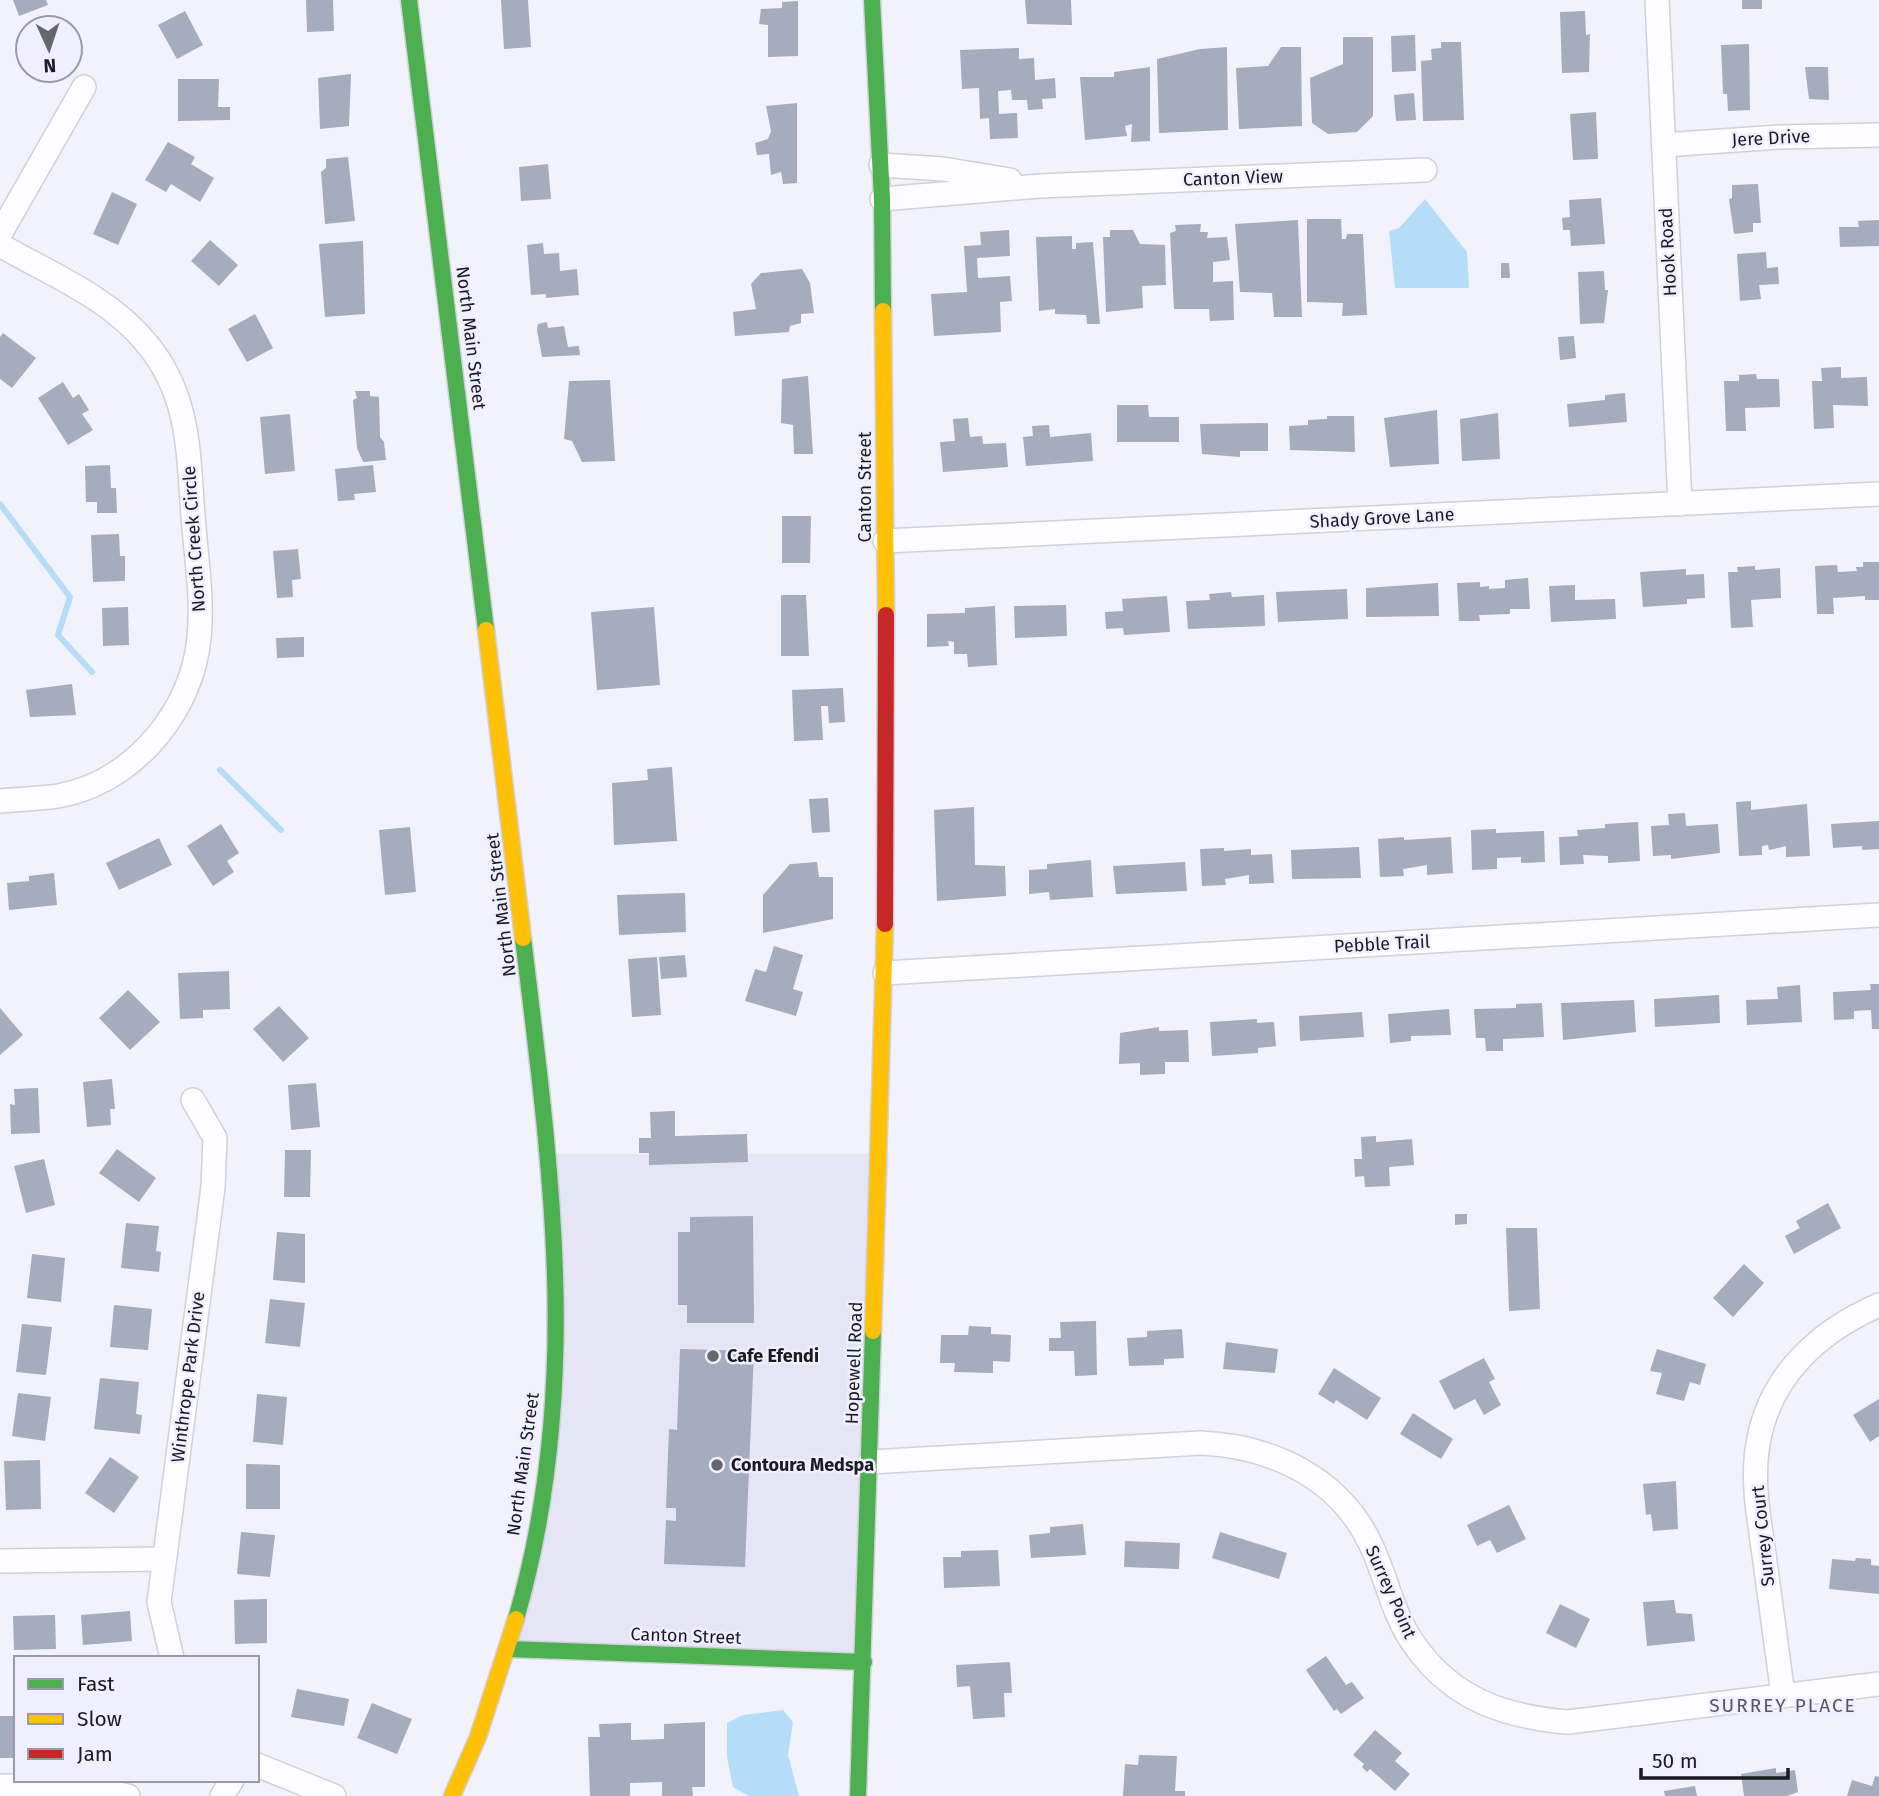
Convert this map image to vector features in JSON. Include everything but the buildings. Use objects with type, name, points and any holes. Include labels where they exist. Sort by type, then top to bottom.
[{"type":"street","name":"North Main Street","points":[[409,0],[481,573],[555,1213],[557,1301],[551,1428],[539,1510],[507,1649],[486,1712],[452,1796]]},
{"type":"street","name":"Canton Street","points":[[872,0],[883,199],[885,973]]},
{"type":"street","name":"Hook Road","points":[[1657,0],[1680,503]]},
{"type":"street","points":[[0,234],[84,87]]},
{"type":"street","name":"Jere Drive","points":[[1664,145],[1779,136],[1879,135]]},
{"type":"street","name":"Canton View","points":[[881,165],[937,169],[1040,186]]},
{"type":"street","points":[[937,169],[939,194]]},
{"type":"street","name":"Canton View","points":[[883,199],[1040,186],[1425,170]]},
{"type":"street","name":"North Creek Circle","points":[[0,245],[121,317],[148,345],[176,389],[187,430],[200,615],[197,652],[187,688],[156,738],[134,760],[86,788],[59,796],[0,801]]},
{"type":"street","name":"Shady Grove Lane","points":[[885,541],[1879,494]]},
{"type":"street","name":"Pebble Trail","points":[[885,973],[1879,915]]},
{"type":"street","name":"Hopewell Road","points":[[858,1796],[885,973]]},
{"type":"street","name":"Winthrope Park Drive","points":[[172,1656],[159,1602],[213,1187],[215,1138],[193,1100]]},
{"type":"street","name":"Surrey Court","points":[[1783,1695],[1756,1495],[1758,1445],[1768,1408],[1787,1373],[1814,1342],[1847,1319],[1879,1305]]},
{"type":"street","name":"Surrey Point","points":[[870,1462],[1202,1443],[1255,1449],[1301,1469],[1342,1502],[1371,1543],[1397,1615],[1416,1648],[1447,1682],[1487,1706],[1525,1718],[1568,1722],[1879,1684]]},
{"type":"street","points":[[0,1561],[164,1559]]},
{"type":"street","name":"Canton Street","points":[[507,1649],[864,1662]]},
{"type":"street","points":[[259,1766],[334,1796]]},
{"type":"street","points":[[0,1786],[83,1787],[128,1796]]},
{"type":"shaded area","points":[[557,1154],[889,1154],[862,1654],[506,1643],[540,1514]]},
{"type":"water","points":[[1425,199],[1467,252],[1469,288],[1395,288],[1389,231],[1399,228]]},
{"type":"water","points":[[783,1710],[793,1722],[788,1755],[799,1796],[749,1796],[733,1787],[727,1757],[727,1723],[743,1715]]},
{"type":"waterway","points":[[0,504],[70,597],[58,635],[92,672]]},
{"type":"waterway","points":[[220,770],[281,830]]},
{"type":"traffic: fast","points":[[409,0],[486,630]]},
{"type":"traffic: fast","points":[[872,0],[882,199],[883,311]]},
{"type":"traffic: fast","points":[[516,1619],[537,1533],[549,1448],[555,1364],[551,1195],[523,938]]},
{"type":"traffic: fast","points":[[858,1796],[873,1331]]},
{"type":"traffic: fast","points":[[507,1649],[864,1662]]},
{"type":"traffic: slow","points":[[883,311],[886,615]]},
{"type":"traffic: slow","points":[[486,630],[523,938]]},
{"type":"traffic: slow","points":[[873,1331],[885,924]]},
{"type":"traffic: slow","points":[[452,1796],[478,1737],[516,1619]]},
{"type":"traffic: jam","points":[[885,924],[886,615]]},
{"type":"place","name":"Cafe Efendi","points":[[713,1356]]},
{"type":"place","name":"Contoura Medspa","points":[[717,1465]]},
{"type":"district","name":"SURREY PLACE","points":[[1783,1705]]}]
